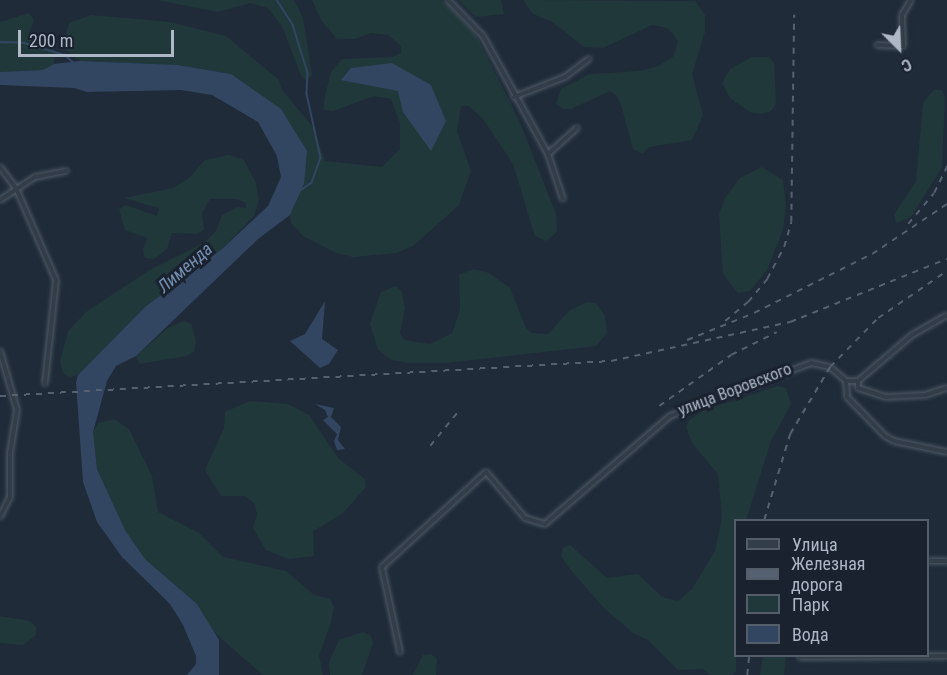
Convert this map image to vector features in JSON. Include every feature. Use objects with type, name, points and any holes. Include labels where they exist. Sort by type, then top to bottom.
[{"type":"street","points":[[448,0],[483,36],[513,98],[548,154],[563,199]]},
{"type":"street","points":[[877,45],[903,46],[902,15],[911,0]]},
{"type":"street","points":[[513,98],[565,77],[589,59]]},
{"type":"street","points":[[548,154],[577,128]]},
{"type":"street","points":[[0,167],[16,188],[56,280],[45,383]]},
{"type":"street","points":[[0,200],[16,188],[51,172],[66,171]]},
{"type":"street","points":[[947,315],[912,335],[858,381],[846,381],[848,397],[885,436],[894,441],[947,452]]},
{"type":"street","points":[[0,351],[10,396],[17,410],[11,443],[10,497],[0,517]]},
{"type":"street","name":"улица Воровского","points":[[400,652],[382,567],[486,472],[525,518],[545,524],[659,423],[693,405],[810,363],[830,367],[846,381]]},
{"type":"street","points":[[858,381],[858,388],[886,397],[925,395],[947,388]]},
{"type":"street","points":[[929,561],[947,561]]},
{"type":"street","points":[[929,656],[947,656]]},
{"type":"green space","points":[[157,0],[294,0],[303,18],[312,75],[307,81],[301,76],[283,28],[268,8],[250,3],[218,12]]},
{"type":"green space","points":[[312,0],[442,0],[475,33],[519,120],[556,214],[557,232],[546,241],[535,236],[513,164],[483,119],[469,106],[461,106],[457,131],[471,171],[459,205],[413,246],[396,253],[353,257],[336,253],[303,236],[291,223],[290,215],[304,184],[231,74],[178,65],[80,61],[62,46],[69,23],[91,15],[170,22],[226,36],[279,80],[282,90],[313,127],[325,161],[382,167],[400,149],[400,123],[391,99],[374,96],[333,111],[324,110],[324,101],[331,72],[342,59],[393,57],[401,53],[401,46],[388,35],[371,33],[355,39],[337,39],[321,20]]},
{"type":"green space","points":[[458,0],[501,0],[504,14],[476,17]]},
{"type":"green space","points":[[523,0],[695,1],[705,15],[705,32],[692,74],[703,115],[692,140],[649,147],[643,154],[633,149],[622,108],[617,96],[610,91],[571,109],[563,109],[556,104],[561,89],[590,74],[640,71],[658,66],[673,57],[678,41],[668,28],[652,25],[603,48],[584,47],[551,21],[533,14]]},
{"type":"green space","points":[[29,13],[34,20],[28,36],[55,50],[54,64],[43,70],[0,72],[0,22]]},
{"type":"green space","points":[[752,57],[769,57],[774,63],[776,104],[771,111],[760,114],[750,112],[730,98],[722,83],[730,69]]},
{"type":"green space","points":[[934,90],[942,90],[945,98],[942,167],[911,217],[896,223],[894,215],[916,181],[923,103]]},
{"type":"green space","points":[[229,155],[244,160],[256,183],[259,200],[254,216],[222,249],[145,307],[78,375],[69,377],[63,373],[60,362],[68,331],[86,312],[148,271],[204,243],[216,231],[222,215],[238,207],[246,208],[246,203],[236,199],[210,199],[202,213],[204,230],[197,234],[172,233],[167,249],[154,259],[145,258],[143,250],[147,238],[125,230],[119,209],[126,205],[157,216],[159,208],[124,198],[173,188],[188,179],[205,160]]},
{"type":"green space","points":[[762,167],[783,180],[786,204],[783,230],[767,270],[750,291],[738,293],[723,274],[719,214],[725,198],[740,178]]},
{"type":"green space","points":[[474,269],[489,273],[510,288],[526,328],[532,333],[548,334],[570,310],[587,302],[596,303],[605,316],[607,333],[596,346],[446,363],[409,363],[392,360],[378,350],[370,324],[381,292],[396,286],[402,292],[405,308],[400,333],[404,340],[430,344],[452,333],[460,309],[459,275]]},
{"type":"green space","points":[[184,321],[192,325],[196,342],[194,351],[187,356],[139,364],[136,356],[168,328]]},
{"type":"green space","points":[[777,386],[786,388],[791,404],[771,441],[746,519],[734,519],[734,657],[736,657],[736,671],[732,675],[710,675],[703,669],[678,670],[648,640],[633,633],[604,608],[561,556],[563,548],[570,545],[607,578],[638,574],[662,597],[678,601],[692,589],[715,551],[722,517],[718,474],[692,443],[686,427],[689,420],[703,411]]},
{"type":"green space","points":[[250,401],[288,404],[309,415],[338,458],[365,479],[366,487],[342,514],[313,531],[314,556],[289,559],[266,550],[253,528],[257,514],[255,504],[245,496],[221,496],[205,470],[224,428],[225,412]]},
{"type":"green space","points":[[114,419],[129,429],[152,476],[158,512],[199,533],[223,557],[286,571],[314,595],[330,599],[334,607],[331,623],[319,655],[323,675],[263,675],[215,633],[197,604],[145,559],[125,530],[97,469],[93,432],[98,423]]},
{"type":"green space","points":[[0,616],[30,621],[36,627],[36,635],[23,645],[0,643]]},
{"type":"green space","points":[[363,632],[371,636],[373,643],[362,675],[330,675],[329,662],[339,640]]},
{"type":"green space","points":[[431,654],[437,659],[436,675],[413,675],[423,655]]},
{"type":"green space","points":[[763,657],[786,657],[784,675],[760,675]]},
{"type":"water","points":[[80,61],[178,65],[231,74],[281,109],[307,151],[304,184],[290,215],[258,239],[136,356],[116,366],[107,381],[93,432],[97,469],[125,530],[145,559],[197,604],[219,640],[219,675],[187,675],[196,664],[196,656],[183,625],[170,604],[122,557],[97,522],[83,482],[76,383],[78,375],[145,307],[222,249],[268,206],[281,177],[277,156],[258,122],[212,95],[181,90],[87,92],[74,88],[0,85],[0,72],[43,70],[54,64]]},
{"type":"water","points":[[392,63],[431,85],[446,121],[431,151],[403,112],[398,91],[341,80],[351,68]]},
{"type":"water","points":[[325,301],[322,339],[338,350],[329,364],[320,368],[290,341],[305,334]]},
{"type":"water","points":[[315,404],[334,408],[331,417],[341,427],[338,440],[345,449],[337,450],[334,441],[337,434],[323,420],[328,417],[325,410]]},
{"type":"waterway","points":[[277,0],[293,25],[308,73],[307,94],[321,158],[312,183],[299,192]]},
{"type":"waterway","points":[[0,42],[24,43],[65,55],[73,62]]},
{"type":"railway","points":[[725,321],[748,302],[767,279],[784,247],[791,222],[794,15]]},
{"type":"railway","points":[[908,224],[934,193],[947,166]]},
{"type":"railway","points":[[687,340],[754,313],[872,254],[947,204]]},
{"type":"railway","points":[[0,396],[611,361],[790,322],[947,259]]},
{"type":"railway","points":[[764,519],[790,434],[830,367],[878,318],[947,271]]},
{"type":"railway","points":[[659,406],[731,355],[777,332]]},
{"type":"railway","points":[[430,446],[457,413]]},
{"type":"railway","points":[[747,675],[749,657]]},
{"type":"water label","name":"Лименда","points":[[185,268]]}]
